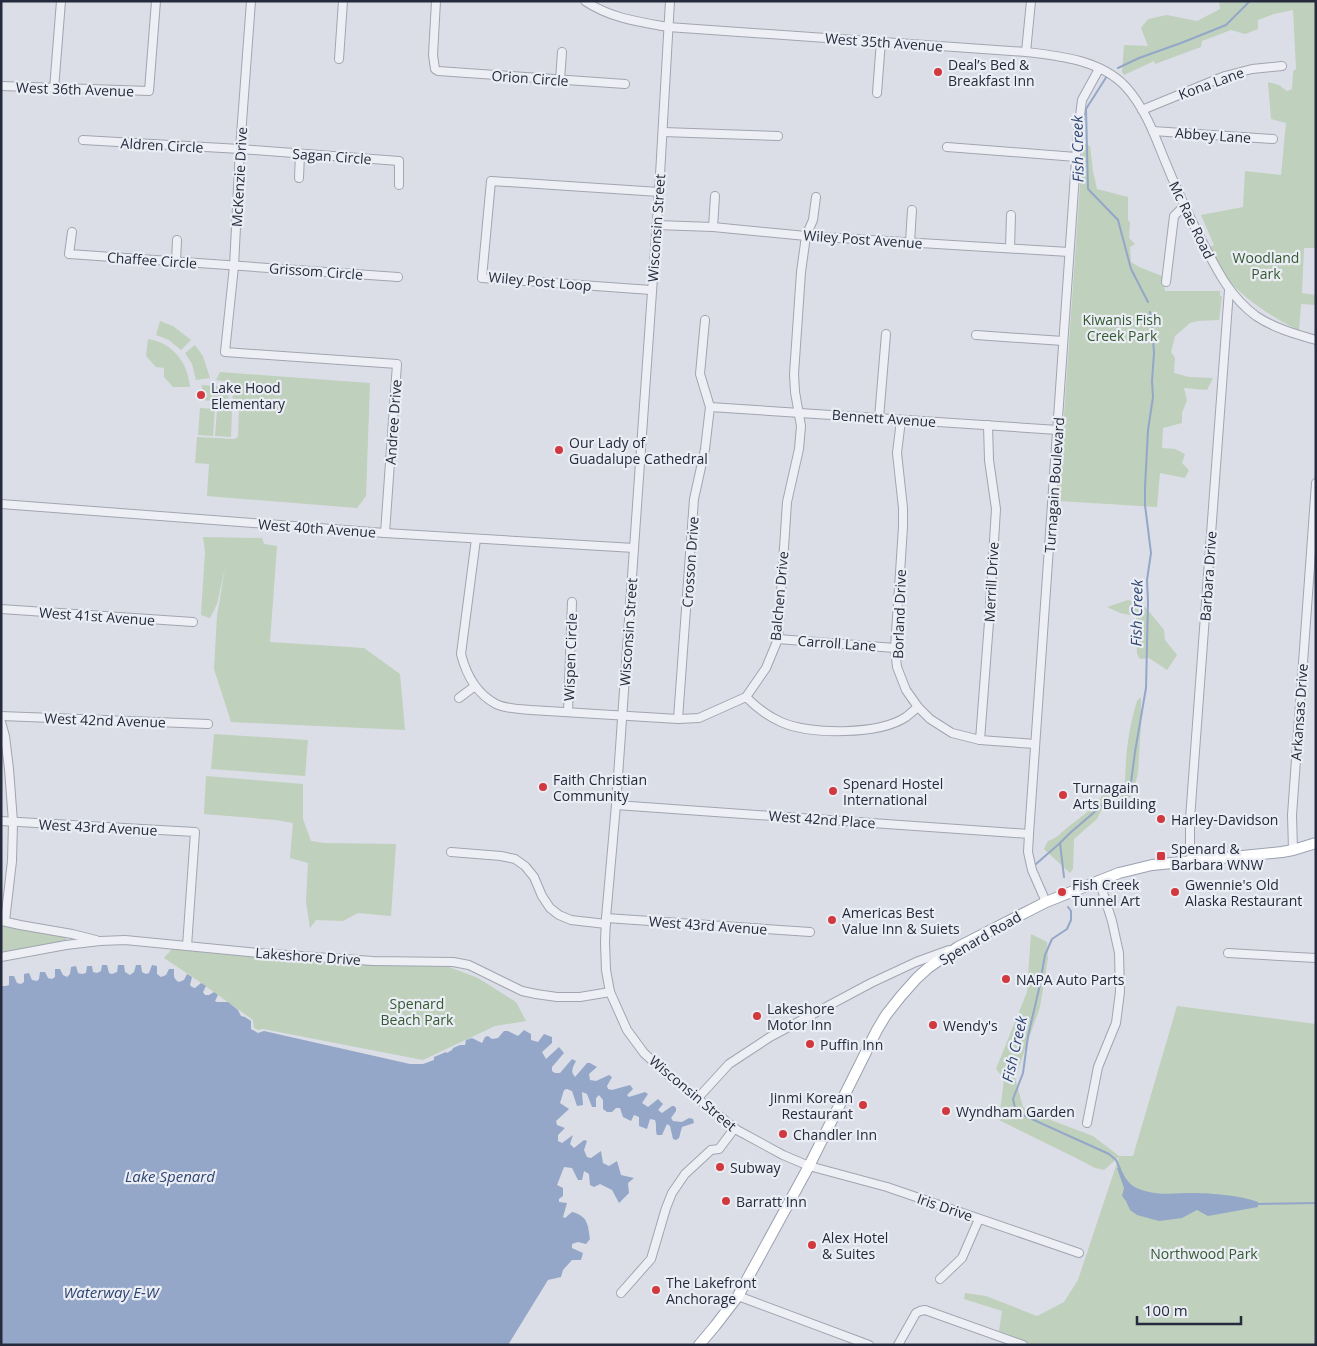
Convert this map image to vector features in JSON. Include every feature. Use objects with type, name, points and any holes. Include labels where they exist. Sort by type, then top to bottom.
[{"type":"main road","name":"Spenard Road","points":[[699,1345],[738,1296],[809,1166],[886,1015],[924,972],[958,947],[1046,902],[1119,873],[1152,865],[1192,860],[1271,854],[1316,843]]},
{"type":"street","points":[[54,88],[61,1]]},
{"type":"street","name":"West 36th Avenue","points":[[1,86],[149,91],[156,1]]},
{"type":"street","name":"McKenzie Drive","points":[[225,352],[234,266],[240,149],[251,1]]},
{"type":"street","points":[[338,59],[343,1]]},
{"type":"street","name":"Orion Circle","points":[[436,1],[433,55],[435,69],[442,72],[625,84]]},
{"type":"street","name":"West 35th Avenue","points":[[585,1],[609,14],[668,27],[1026,52],[1058,56],[1082,62],[1099,69]]},
{"type":"street","name":"Wisconsin Street","points":[[670,1],[659,192],[616,805],[606,921],[606,970],[610,992],[627,1030],[644,1053],[734,1129],[783,1155],[809,1166]]},
{"type":"street","points":[[1026,52],[1031,1]]},
{"type":"street","points":[[877,93],[881,41]]},
{"type":"street","points":[[560,80],[562,52]]},
{"type":"street","name":"Kona Lane","points":[[1142,110],[1225,76],[1252,69],[1282,66]]},
{"type":"street","name":"Mc Rae Road","points":[[1099,69],[1125,86],[1142,110],[1184,206],[1229,290],[1243,305],[1268,323],[1283,330],[1316,340]]},
{"type":"street","name":"Turnagain Boulevard","points":[[1046,902],[1032,870],[1028,852],[1029,834],[1076,157],[1082,100],[1099,69]]},
{"type":"street","points":[[663,132],[778,136]]},
{"type":"street","name":"Abbey Lane","points":[[1153,132],[1273,139]]},
{"type":"street","name":"Aldren Circle","points":[[83,140],[240,149]]},
{"type":"street","points":[[947,147],[1076,157]]},
{"type":"street","name":"Sagan Circle","points":[[240,149],[399,161],[399,185]]},
{"type":"street","points":[[299,178],[300,154]]},
{"type":"street","name":"Wiley Post Loop","points":[[651,290],[482,278],[491,181],[659,192]]},
{"type":"street","points":[[713,227],[715,196]]},
{"type":"street","name":"Balchen Drive","points":[[746,697],[766,668],[778,638],[787,502],[799,449],[800,426],[794,374],[801,272],[806,236],[813,220],[816,197]]},
{"type":"street","points":[[1166,282],[1174,216],[1184,206]]},
{"type":"street","points":[[910,242],[912,210]]},
{"type":"street","points":[[1010,248],[1011,215]]},
{"type":"street","name":"Wiley Post Avenue","points":[[656,225],[713,227],[806,236],[1069,252]]},
{"type":"street","name":"Chaffee Circle","points":[[72,232],[69,254],[234,266]]},
{"type":"street","points":[[176,262],[177,240]]},
{"type":"street","name":"Grissom Circle","points":[[234,266],[398,277]]},
{"type":"street","name":"Barbara Drive","points":[[1192,860],[1190,819],[1229,290]]},
{"type":"street","points":[[705,320],[700,374],[710,407]]},
{"type":"street","points":[[879,418],[886,334]]},
{"type":"street","points":[[976,335],[1063,341]]},
{"type":"street","name":"Andree Drive","points":[[225,352],[397,364],[384,533]]},
{"type":"street","name":"Bennett Avenue","points":[[710,407],[1058,430]]},
{"type":"street","name":"Crosson Drive","points":[[678,719],[694,499],[706,449],[710,407]]},
{"type":"street","name":"Borland Drive","points":[[901,420],[897,454],[903,508],[903,527],[895,648],[897,667],[906,690],[930,720],[952,733],[980,740],[1035,744]]},
{"type":"street","name":"Merrill Drive","points":[[980,740],[996,509],[989,460],[988,425]]},
{"type":"street","name":"Arkansas Drive","points":[[1293,850],[1292,815],[1316,483]]},
{"type":"street","name":"West 40th Avenue","points":[[1,504],[384,533],[634,548]]},
{"type":"street","points":[[476,538],[461,654],[464,668],[476,686],[482,694],[497,704],[531,710],[678,719],[699,718],[746,697],[760,710],[781,722],[807,729],[836,731],[865,730],[886,726],[906,717],[918,707]]},
{"type":"street","name":"Wispen Circle","points":[[568,712],[572,602]]},
{"type":"street","name":"West 41st Avenue","points":[[1,610],[193,622]]},
{"type":"street","name":"Carroll Lane","points":[[778,638],[895,648]]},
{"type":"street","points":[[459,698],[476,686]]},
{"type":"street","name":"West 42nd Avenue","points":[[1,716],[208,724]]},
{"type":"street","points":[[1,722],[10,769],[13,822],[12,861],[3,921],[100,941]]},
{"type":"street","name":"West 42nd Place","points":[[616,805],[1029,834]]},
{"type":"street","name":"West 43rd Avenue","points":[[1,821],[195,832],[187,946]]},
{"type":"street","name":"West 43rd Avenue","points":[[451,852],[501,856],[514,859],[525,866],[534,876],[542,896],[550,908],[559,915],[571,920],[810,932]]},
{"type":"street","points":[[1088,1123],[1098,1067],[1116,1023],[1120,992],[1119,953],[1112,921],[1099,880]]},
{"type":"street","name":"Lakeshore Drive","points":[[1,957],[52,947],[125,940],[258,953],[373,961],[453,962],[469,965],[522,991],[536,994],[557,997],[580,997],[610,992]]},
{"type":"street","points":[[696,1098],[729,1064],[785,1028],[871,983],[916,962],[958,947]]},
{"type":"street","points":[[1228,953],[1316,958]]},
{"type":"street","points":[[916,962],[924,962],[926,965],[924,972]]},
{"type":"street","points":[[621,1293],[651,1259],[672,1193],[685,1174],[711,1150],[719,1149],[734,1129]]},
{"type":"street","name":"Iris Drive","points":[[809,1166],[887,1187],[1080,1252]]},
{"type":"street","points":[[940,1279],[962,1258],[979,1219]]},
{"type":"street","points":[[738,1296],[870,1345]]},
{"type":"street","points":[[898,1345],[920,1310],[926,1310],[1023,1345]]},
{"type":"green space","name":"Woodland Park","points":[[1219,1],[1316,1],[1316,248],[1304,248],[1302,293],[1316,295],[1316,305],[1301,304],[1299,331],[1251,301],[1227,278],[1210,247],[1214,245],[1201,215],[1243,207],[1245,171],[1281,175],[1286,123],[1271,119],[1268,82],[1279,85],[1287,91],[1292,89],[1293,71],[1296,69],[1293,10],[1258,20],[1258,29],[1245,34],[1231,30],[1202,41],[1201,47],[1155,64],[1154,61],[1124,75],[1122,72],[1124,45],[1148,46],[1141,28],[1148,19],[1167,15],[1197,21],[1220,9]]},
{"type":"green space","name":"Kiwanis Fish Creek Park","points":[[1083,143],[1090,146],[1097,189],[1128,197],[1129,238],[1135,244],[1130,247],[1131,262],[1162,276],[1165,291],[1220,291],[1220,296],[1222,296],[1219,320],[1190,323],[1175,336],[1171,352],[1175,358],[1174,373],[1189,377],[1213,378],[1207,390],[1184,388],[1187,400],[1182,413],[1182,423],[1163,428],[1162,448],[1175,449],[1185,454],[1182,463],[1189,470],[1185,478],[1160,473],[1157,507],[1058,501]]},
{"type":"green space","points":[[160,321],[173,326],[191,340],[181,350],[169,340],[156,335]]},
{"type":"green space","points":[[148,339],[165,345],[178,356],[186,370],[190,387],[173,387],[164,377],[164,368],[156,367],[146,356]]},
{"type":"green space","points":[[195,345],[203,356],[210,378],[196,380],[192,364],[185,353]]},
{"type":"green space","points":[[220,372],[370,383],[366,496],[357,508],[207,496],[209,464],[195,463],[197,437],[234,439],[238,437],[239,409],[232,402],[234,385],[231,382],[216,380]]},
{"type":"green space","points":[[202,385],[229,387],[228,402],[201,400]]},
{"type":"green space","points":[[200,408],[215,409],[213,436],[198,435]]},
{"type":"green space","points":[[217,409],[232,410],[231,437],[215,436]]},
{"type":"green space","points":[[203,537],[262,538],[264,544],[277,546],[270,642],[364,648],[400,674],[405,730],[231,722],[214,669],[217,616],[225,568],[217,604],[210,618],[201,615],[205,552]]},
{"type":"green space","points":[[1128,600],[1142,604],[1164,630],[1165,640],[1177,655],[1167,670],[1149,658],[1140,659],[1137,654],[1136,616],[1120,613],[1107,607]]},
{"type":"green space","points":[[1141,697],[1138,773],[1133,793],[1125,803],[1107,806],[1102,809],[1097,819],[1074,839],[1073,869],[1070,873],[1044,849],[1048,841],[1059,835],[1088,811],[1105,791],[1125,789],[1129,734],[1137,701]]},
{"type":"green space","points":[[214,734],[308,740],[305,776],[211,769]]},
{"type":"green space","points":[[206,776],[303,784],[303,819],[311,841],[324,843],[396,844],[391,916],[358,913],[343,921],[316,920],[310,928],[306,902],[308,863],[290,858],[293,823],[204,814]]},
{"type":"green space","points":[[1,921],[66,937],[67,941],[1,953]]},
{"type":"green space","name":"Northwood Park","points":[[1031,934],[1047,942],[1048,958],[1040,1007],[1015,1078],[1023,1107],[1032,1113],[1093,1136],[1119,1156],[1133,1156],[1177,1006],[1316,1024],[1316,1345],[1033,1345],[999,1331],[1002,1311],[964,1299],[965,1293],[986,1296],[1037,1316],[1064,1302],[1078,1280],[1119,1157],[1104,1170],[1095,1168],[999,1120],[1004,1079],[996,1069],[1027,992]]},
{"type":"green space","name":"Spenard Beach Park","points":[[172,949],[316,962],[449,967],[478,978],[516,1002],[526,1021],[495,1026],[423,1060],[263,1029],[258,1030],[254,1028],[253,1020],[164,958]]},
{"type":"water","name":"Lake Spenard","points":[[102,965],[107,965],[109,973],[112,974],[117,972],[118,965],[124,965],[125,972],[130,975],[134,972],[136,965],[141,965],[142,972],[146,974],[149,973],[152,965],[157,966],[157,974],[161,977],[166,975],[169,969],[174,969],[174,977],[177,981],[184,980],[187,974],[192,977],[190,985],[192,987],[195,988],[201,983],[206,986],[203,992],[205,995],[214,992],[218,995],[215,1001],[228,1002],[238,1010],[241,1016],[251,1021],[251,1029],[258,1033],[264,1031],[410,1064],[423,1064],[434,1060],[434,1057],[447,1053],[460,1045],[465,1045],[466,1040],[472,1038],[482,1043],[485,1037],[498,1038],[504,1031],[518,1036],[524,1030],[531,1034],[531,1040],[538,1042],[544,1034],[552,1037],[552,1043],[542,1052],[546,1059],[559,1047],[564,1053],[552,1067],[552,1071],[555,1073],[560,1073],[572,1059],[576,1061],[572,1071],[575,1077],[587,1063],[590,1063],[597,1067],[589,1074],[590,1080],[596,1081],[609,1075],[612,1077],[607,1086],[608,1089],[612,1090],[630,1085],[633,1089],[627,1095],[629,1097],[645,1092],[648,1094],[642,1103],[648,1107],[658,1099],[663,1104],[658,1110],[662,1113],[672,1106],[676,1108],[671,1118],[673,1121],[682,1122],[689,1118],[693,1119],[694,1123],[682,1127],[679,1138],[676,1140],[673,1139],[670,1126],[667,1124],[662,1135],[657,1135],[655,1120],[650,1119],[647,1129],[639,1126],[639,1117],[634,1115],[631,1121],[623,1117],[620,1108],[607,1112],[603,1109],[603,1100],[599,1095],[596,1098],[596,1107],[592,1107],[587,1094],[582,1092],[583,1105],[577,1106],[572,1091],[564,1090],[560,1103],[569,1109],[556,1121],[557,1125],[565,1128],[558,1135],[558,1141],[562,1143],[573,1135],[570,1144],[574,1148],[584,1140],[587,1141],[584,1150],[587,1157],[591,1158],[601,1151],[603,1163],[609,1166],[617,1161],[621,1175],[634,1178],[628,1183],[629,1193],[619,1203],[612,1190],[600,1184],[594,1187],[590,1185],[589,1174],[584,1171],[582,1180],[578,1180],[572,1168],[564,1167],[557,1185],[563,1188],[563,1196],[559,1199],[559,1202],[567,1203],[563,1217],[565,1218],[572,1212],[581,1216],[588,1225],[590,1239],[586,1244],[578,1242],[572,1244],[572,1248],[583,1253],[581,1260],[572,1260],[563,1270],[561,1277],[548,1280],[508,1345],[1,1345],[1,986],[9,985],[9,976],[14,976],[17,983],[21,984],[24,982],[24,974],[29,973],[32,980],[37,981],[40,972],[45,972],[48,978],[52,979],[55,977],[55,969],[60,969],[63,975],[67,977],[70,974],[71,967],[76,966],[78,973],[82,974],[86,973],[87,966],[92,966],[93,972],[97,973],[101,971]]},
{"type":"water","points":[[1120,1167],[1125,1178],[1133,1186],[1148,1192],[1227,1195],[1258,1202],[1258,1207],[1208,1216],[1197,1210],[1182,1218],[1159,1221],[1137,1215],[1130,1210],[1122,1196],[1124,1188],[1117,1168]]},
{"type":"waterway","name":"Fish Creek","points":[[1118,68],[1139,58],[1226,25],[1250,1]]},
{"type":"waterway","name":"Fish Creek","points":[[1107,76],[1086,109],[1088,189],[1118,220],[1131,269],[1148,302]]},
{"type":"waterway","name":"Fish Creek","points":[[1036,864],[1105,803],[1124,799],[1130,790],[1146,688],[1147,580],[1151,553],[1145,505],[1145,487],[1148,430],[1153,397],[1154,353],[1150,312]]},
{"type":"waterway","name":"Fish Creek","points":[[1060,843],[1064,877]]},
{"type":"waterway","name":"Fish Creek","points":[[1068,907],[1071,911],[1071,920],[1067,929],[1052,939],[1045,955],[1028,1036],[1023,1073],[1013,1099],[1016,1112],[1109,1154],[1116,1160],[1120,1169]]},
{"type":"waterway","name":"Fish Creek","points":[[1256,1204],[1316,1203]]},
{"type":"place","name":"Deal’s Bed & Breakfast Inn","points":[[938,72]]},
{"type":"place","name":"Lake Hood Elementary","points":[[201,395]]},
{"type":"place","name":"Our Lady of Guadalupe Cathedral","points":[[559,450]]},
{"type":"place","name":"Faith Christian Community","points":[[543,787]]},
{"type":"place","name":"Spenard Hostel International","points":[[833,791]]},
{"type":"place","name":"Turnagain Arts Building","points":[[1063,795]]},
{"type":"place","name":"Harley-Davidson","points":[[1161,819]]},
{"type":"place","name":"Spenard & Barbara WNW","points":[[1161,856]]},
{"type":"place","name":"Fish Creek Tunnel Art","points":[[1062,892]]},
{"type":"place","name":"Gwennie's Old Alaska Restaurant","points":[[1175,892]]},
{"type":"place","name":"Americas Best Value Inn & Suiets","points":[[832,920]]},
{"type":"place","name":"NAPA Auto Parts","points":[[1006,979]]},
{"type":"place","name":"Lakeshore Motor Inn","points":[[757,1016]]},
{"type":"place","name":"Wendy's","points":[[933,1025]]},
{"type":"place","name":"Puffin Inn","points":[[810,1044]]},
{"type":"place","name":"Jinmi Korean Restaurant","points":[[863,1105]]},
{"type":"place","name":"Wyndham Garden","points":[[946,1111]]},
{"type":"place","name":"Chandler Inn","points":[[783,1134]]},
{"type":"place","name":"Subway","points":[[720,1167]]},
{"type":"place","name":"Barratt Inn","points":[[726,1201]]},
{"type":"place","name":"Alex Hotel & Suites","points":[[812,1245]]},
{"type":"place","name":"The Lakefront Anchorage","points":[[656,1290]]},
{"type":"water label","name":"Waterway E-W","points":[[111,1292]]}]
